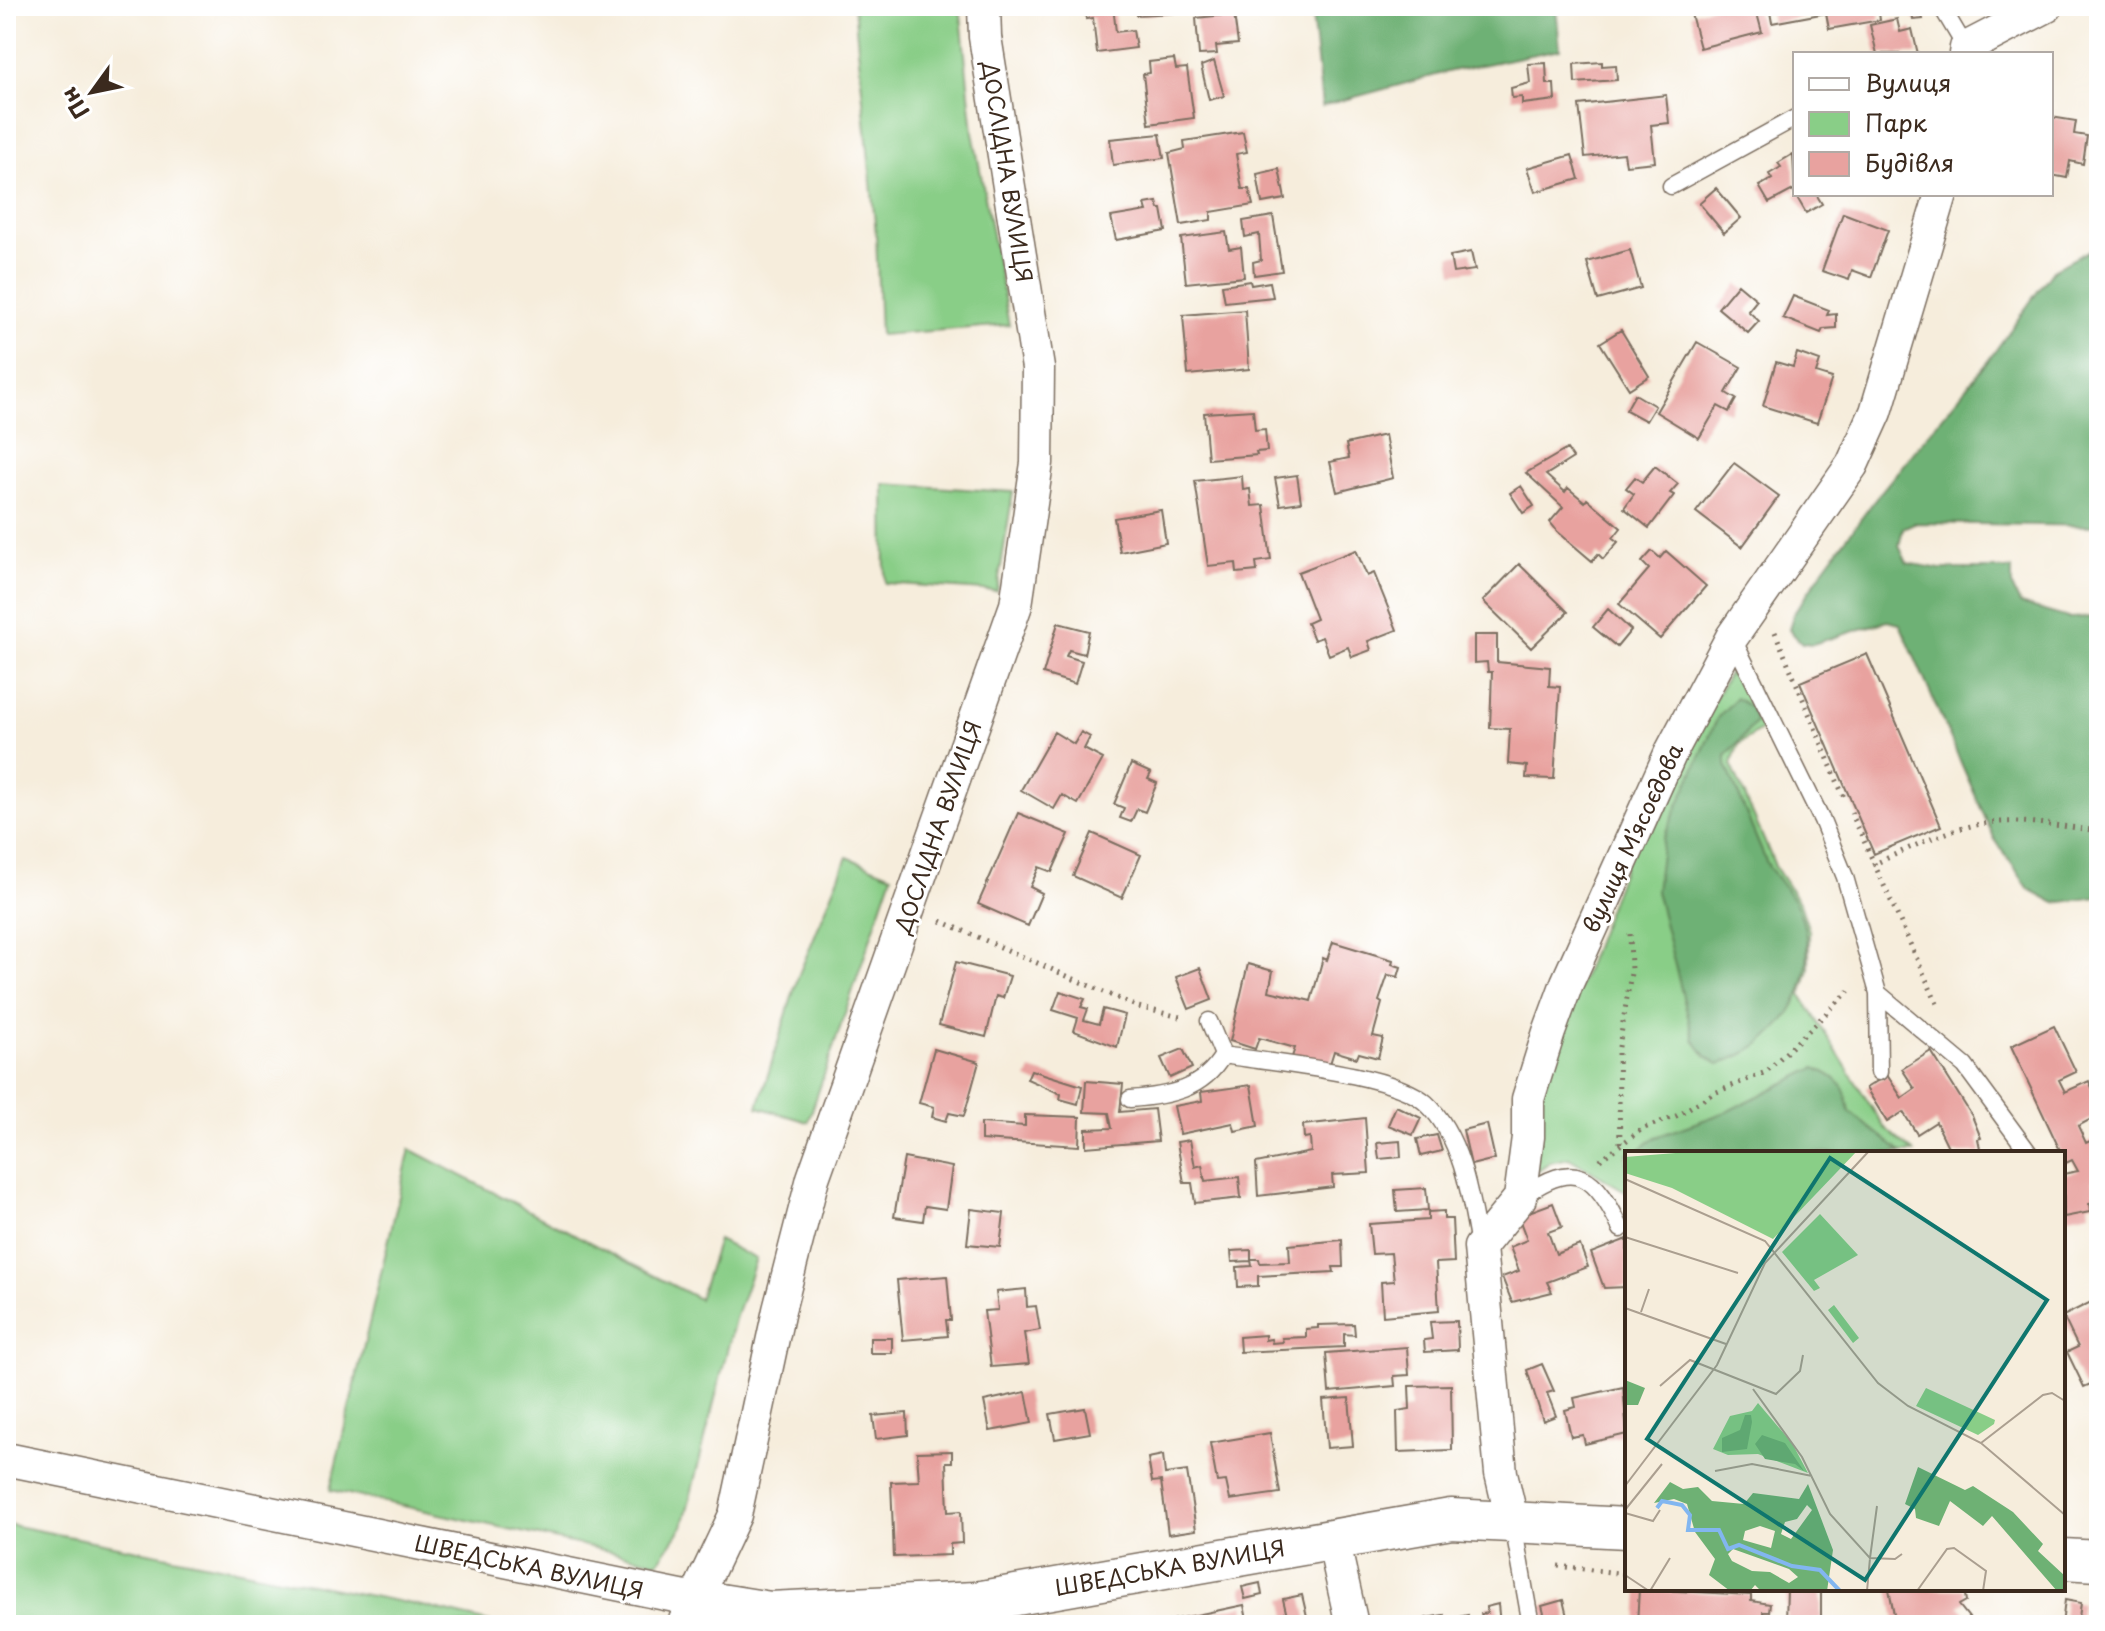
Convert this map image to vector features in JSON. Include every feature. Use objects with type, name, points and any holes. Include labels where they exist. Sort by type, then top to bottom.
[{"type":"street","name":"ДОСЛІДНА ВУЛИЦЯ","points":[[689,1612],[735,1515],[779,1310],[813,1178],[1016,605],[1037,463],[1038,368],[985,37],[984,6]]},
{"type":"street","points":[[1961,52],[2047,6]]},
{"type":"street","name":"вулиця Мʼясоєдова","points":[[1520,1198],[1528,1137],[1528,1099],[1567,983],[1665,765],[1732,637],[1852,465],[1876,412],[1940,196]]},
{"type":"street","points":[[1512,1520],[1499,1459],[1480,1247],[1520,1198]]},
{"type":"street","name":"ШВЕДСЬКА ВУЛИЦЯ","points":[[6,1459],[689,1612],[770,1612],[976,1602],[1451,1519],[1625,1528]]},
{"type":"street","points":[[1333,1539],[1352,1625]]},
{"type":"street","points":[[2065,1559],[2099,1561]]},
{"type":"lane","points":[[1941,6],[1961,52]]},
{"type":"lane","points":[[1671,186],[1793,119]]},
{"type":"lane","points":[[1732,637],[1822,820],[1845,877],[1878,993],[1879,1072]]},
{"type":"lane","points":[[1878,993],[1965,1066],[2028,1151]]},
{"type":"lane","points":[[1209,1021],[1223,1055]]},
{"type":"lane","points":[[1130,1099],[1189,1089],[1213,1073],[1223,1055]]},
{"type":"lane","points":[[1223,1055],[1374,1082],[1412,1093],[1426,1103],[1442,1122],[1454,1147],[1480,1247]]},
{"type":"lane","points":[[1520,1198],[1552,1178],[1589,1178],[1602,1191],[1621,1229]]},
{"type":"lane","points":[[1512,1520],[1531,1625]]},
{"type":"path","points":[[1761,598],[1940,1011]]},
{"type":"path","points":[[1845,877],[1951,831],[1978,824],[2001,822],[2099,831]]},
{"type":"path","points":[[910,907],[1138,1007],[1209,1021]]},
{"type":"path","points":[[1620,1143],[1618,1053],[1631,973],[1631,927]]},
{"type":"path","points":[[1580,1176],[1620,1143],[1712,1094],[1766,1072],[1872,967]]},
{"type":"path","points":[[1520,1561],[1625,1574]]},
{"type":"green space","points":[[854,6],[960,6],[973,132],[1009,325],[880,335],[876,234]]},
{"type":"green space","points":[[1311,6],[1556,6],[1560,49],[1451,71],[1322,106]]},
{"type":"green space","points":[[2099,245],[2099,526],[1914,523],[1903,528],[1899,546],[1907,563],[1941,569],[2012,569],[2012,587],[2020,604],[2068,618],[2099,617],[2099,897],[2055,903],[2029,889],[1994,838],[1900,624],[1887,621],[1813,644],[1802,643],[1789,630],[1793,615],[1825,567],[1880,493],[1988,361],[2053,270]]},
{"type":"green space","points":[[884,484],[1013,492],[997,591],[885,583]]},
{"type":"green space","points":[[1733,666],[1764,728],[1739,744],[1731,764],[1776,868],[1800,904],[1809,931],[1809,969],[1801,995],[1884,1127],[1912,1151],[1625,1151],[1625,1191],[1569,1158],[1550,1162],[1534,1173],[1535,1105],[1629,854]]},
{"type":"green space","points":[[1736,698],[1750,707],[1756,722],[1726,756],[1726,765],[1766,861],[1797,906],[1805,932],[1807,957],[1804,981],[1782,1023],[1743,1054],[1719,1064],[1706,1056],[1694,1040],[1656,891],[1663,839],[1718,717]]},
{"type":"green space","points":[[847,857],[892,875],[808,1122],[758,1107],[799,974]]},
{"type":"green space","points":[[1815,1068],[1840,1084],[1850,1112],[1899,1151],[1638,1151],[1656,1137],[1726,1112]]},
{"type":"green space","points":[[410,1149],[699,1299],[718,1240],[756,1259],[735,1319],[683,1526],[658,1562],[330,1490]]},
{"type":"green space","points":[[6,1524],[427,1607],[500,1625],[6,1625]]},
{"type":"building","points":[[1085,6],[1113,6],[1116,32],[1133,30],[1136,48],[1097,53],[1093,18],[1086,19]]},
{"type":"building","points":[[1136,6],[1195,6],[1195,12],[1136,15]]},
{"type":"building","points":[[1714,6],[1755,6],[1762,32],[1700,48],[1691,14]]},
{"type":"building","points":[[1769,6],[1848,6],[1849,12],[1878,6],[1880,20],[1829,29],[1826,13],[1772,23]]},
{"type":"building","points":[[1891,6],[1920,6],[1923,19],[1913,20],[1912,10],[1891,11]]},
{"type":"building","points":[[1234,14],[1238,44],[1216,46],[1217,54],[1199,55],[1196,18]]},
{"type":"building","points":[[1897,19],[1900,32],[1912,29],[1918,52],[1877,52],[1870,25]]},
{"type":"building","points":[[1174,59],[1176,69],[1187,68],[1194,118],[1149,124],[1143,74],[1150,73],[1149,62]]},
{"type":"building","points":[[1214,61],[1224,96],[1209,100],[1201,66]]},
{"type":"building","points":[[1602,62],[1602,66],[1616,65],[1617,80],[1575,83],[1574,64]]},
{"type":"building","points":[[1546,63],[1547,84],[1554,84],[1555,100],[1522,104],[1522,97],[1512,98],[1511,88],[1530,83],[1528,64]]},
{"type":"building","points":[[1666,95],[1669,123],[1651,125],[1655,162],[1626,165],[1624,153],[1585,157],[1579,105]]},
{"type":"building","points":[[2053,117],[2076,121],[2074,134],[2087,136],[2083,164],[2070,161],[2067,178],[2053,175]]},
{"type":"building","points":[[1243,132],[1247,152],[1236,154],[1242,189],[1249,189],[1253,205],[1211,212],[1211,220],[1181,225],[1169,153],[1185,149],[1184,141]]},
{"type":"building","points":[[1160,134],[1164,158],[1113,165],[1110,139]]},
{"type":"building","points":[[1793,154],[1793,190],[1769,203],[1759,186],[1772,179],[1769,174],[1781,167],[1778,163]]},
{"type":"building","points":[[1572,155],[1579,179],[1535,192],[1527,168]]},
{"type":"building","points":[[1279,169],[1285,199],[1262,203],[1257,174]]},
{"type":"building","points":[[1716,188],[1741,218],[1724,233],[1699,203]]},
{"type":"building","points":[[1796,196],[1817,196],[1822,204],[1806,213]]},
{"type":"building","points":[[1157,202],[1159,209],[1162,209],[1166,231],[1116,240],[1111,217],[1147,211],[1145,204]]},
{"type":"building","points":[[1843,213],[1888,230],[1871,277],[1852,270],[1849,280],[1822,271]]},
{"type":"building","points":[[1273,216],[1282,271],[1254,275],[1253,262],[1261,260],[1259,234],[1245,237],[1243,221]]},
{"type":"building","points":[[1226,232],[1229,249],[1241,247],[1244,277],[1186,283],[1181,238]]},
{"type":"building","points":[[1630,250],[1641,288],[1598,300],[1587,262]]},
{"type":"building","points":[[1471,252],[1475,270],[1453,273],[1450,256]]},
{"type":"building","points":[[1250,281],[1251,285],[1270,282],[1273,297],[1225,302],[1222,285]]},
{"type":"building","points":[[1738,284],[1757,300],[1748,311],[1759,321],[1748,333],[1718,308]]},
{"type":"building","points":[[1793,296],[1829,310],[1827,315],[1836,314],[1836,328],[1823,329],[1821,333],[1783,318]]},
{"type":"building","points":[[1245,310],[1249,369],[1188,375],[1183,315]]},
{"type":"building","points":[[1621,330],[1649,376],[1629,389],[1600,343]]},
{"type":"building","points":[[1697,342],[1741,367],[1726,393],[1736,399],[1729,412],[1718,406],[1699,438],[1656,412]]},
{"type":"building","points":[[1797,353],[1820,361],[1816,373],[1832,378],[1817,423],[1763,406],[1776,362],[1793,367]]},
{"type":"building","points":[[1635,394],[1655,406],[1646,421],[1626,410]]},
{"type":"building","points":[[1253,410],[1255,430],[1265,429],[1267,451],[1256,452],[1257,455],[1208,459],[1204,413]]},
{"type":"building","points":[[1385,435],[1393,478],[1337,492],[1330,462],[1349,458],[1346,444]]},
{"type":"building","points":[[1567,449],[1573,458],[1546,475],[1565,492],[1568,488],[1585,502],[1587,499],[1621,528],[1613,538],[1618,542],[1603,559],[1598,554],[1592,561],[1558,532],[1550,522],[1563,507],[1526,473]]},
{"type":"building","points":[[1734,463],[1779,496],[1742,547],[1696,512]]},
{"type":"building","points":[[1655,466],[1678,484],[1670,493],[1674,495],[1649,528],[1624,508],[1634,494],[1626,488],[1635,477],[1642,482]]},
{"type":"building","points":[[1297,475],[1301,502],[1280,505],[1275,478]]},
{"type":"building","points":[[1242,476],[1243,490],[1250,489],[1252,506],[1264,505],[1271,560],[1256,562],[1257,571],[1237,573],[1236,563],[1208,566],[1195,481]]},
{"type":"building","points":[[1521,486],[1534,506],[1523,513],[1510,493]]},
{"type":"building","points":[[1161,510],[1166,543],[1120,552],[1114,518]]},
{"type":"building","points":[[1356,550],[1367,576],[1374,573],[1397,630],[1368,641],[1371,650],[1352,657],[1348,647],[1329,655],[1322,637],[1314,640],[1307,623],[1316,619],[1298,572]]},
{"type":"building","points":[[1652,551],[1660,558],[1666,551],[1706,586],[1660,639],[1619,604],[1649,569],[1642,562]]},
{"type":"building","points":[[1519,564],[1568,612],[1531,648],[1483,601]]},
{"type":"building","points":[[1608,609],[1631,630],[1617,647],[1593,627]]},
{"type":"building","points":[[1058,623],[1089,631],[1084,654],[1069,650],[1066,656],[1082,661],[1075,684],[1043,674]]},
{"type":"building","points":[[1474,635],[1497,635],[1497,662],[1550,667],[1549,686],[1560,687],[1554,779],[1526,778],[1527,766],[1508,764],[1510,729],[1490,728],[1492,672],[1488,672],[1487,662],[1474,663]]},
{"type":"building","points":[[1867,654],[1941,826],[1874,854],[1800,682]]},
{"type":"building","points":[[1054,732],[1074,744],[1081,732],[1090,737],[1084,749],[1103,759],[1078,804],[1062,795],[1054,809],[1021,790]]},
{"type":"building","points":[[1131,764],[1151,773],[1148,779],[1157,783],[1145,812],[1137,809],[1131,822],[1120,818],[1124,808],[1114,804]]},
{"type":"building","points":[[1018,813],[1069,834],[1052,872],[1039,867],[1030,887],[1042,893],[1028,926],[978,904]]},
{"type":"building","points":[[1092,833],[1141,855],[1122,898],[1073,876]]},
{"type":"building","points":[[1333,942],[1393,960],[1392,964],[1401,967],[1398,977],[1388,975],[1379,1001],[1382,1003],[1373,1036],[1383,1038],[1378,1058],[1359,1053],[1357,1058],[1334,1051],[1329,1067],[1292,1057],[1295,1048],[1259,1038],[1255,1049],[1230,1041],[1248,964],[1273,971],[1269,991],[1311,1001],[1323,958],[1327,960]]},
{"type":"building","points":[[956,962],[1010,976],[1003,998],[996,996],[986,1037],[939,1025]]},
{"type":"building","points":[[1200,968],[1212,1000],[1189,1009],[1176,977]]},
{"type":"building","points":[[1060,991],[1085,999],[1081,1007],[1088,1009],[1084,1020],[1099,1024],[1103,1009],[1125,1015],[1117,1047],[1074,1031],[1078,1018],[1053,1010]]},
{"type":"building","points":[[2054,1026],[2076,1072],[2059,1080],[2065,1092],[2089,1081],[2099,1103],[2099,1115],[2078,1126],[2086,1143],[2099,1137],[2099,1178],[2093,1180],[2098,1202],[2089,1204],[2090,1212],[2065,1217],[2065,1174],[2078,1171],[2072,1160],[2066,1163],[2065,1151],[2060,1151],[2011,1046]]},
{"type":"building","points":[[934,1049],[979,1062],[964,1116],[949,1113],[946,1121],[932,1117],[934,1107],[919,1103]]},
{"type":"building","points":[[1183,1049],[1192,1068],[1170,1078],[1161,1058]]},
{"type":"building","points":[[1931,1051],[1972,1116],[1981,1138],[1978,1139],[1981,1151],[1950,1151],[1936,1122],[1917,1134],[1903,1112],[1887,1122],[1866,1088],[1887,1075],[1902,1098],[1915,1089],[1902,1069]]},
{"type":"building","points":[[1031,1070],[1082,1086],[1078,1104],[1060,1099],[1061,1094],[1027,1079]]},
{"type":"building","points":[[1086,1081],[1123,1084],[1120,1112],[1154,1109],[1158,1141],[1086,1147],[1086,1129],[1112,1128],[1109,1113],[1084,1112]]},
{"type":"building","points":[[1251,1085],[1258,1126],[1235,1131],[1233,1123],[1180,1134],[1174,1106],[1202,1101],[1201,1092]]},
{"type":"building","points":[[1396,1106],[1421,1118],[1413,1135],[1388,1125]]},
{"type":"building","points":[[1025,1115],[1080,1117],[1079,1146],[981,1140],[981,1123],[1025,1126]]},
{"type":"building","points":[[1365,1118],[1369,1173],[1332,1175],[1333,1187],[1258,1196],[1256,1163],[1311,1152],[1310,1137],[1304,1138],[1303,1125]]},
{"type":"building","points":[[1487,1124],[1495,1159],[1471,1165],[1463,1130]]},
{"type":"building","points":[[1437,1135],[1442,1151],[1421,1156],[1417,1139]]},
{"type":"building","points":[[1190,1140],[1195,1167],[1202,1165],[1205,1181],[1239,1177],[1241,1198],[1195,1203],[1192,1183],[1184,1183],[1177,1142]]},
{"type":"building","points":[[1400,1141],[1401,1157],[1379,1159],[1377,1143]]},
{"type":"building","points":[[904,1158],[952,1167],[946,1209],[925,1206],[923,1221],[894,1217]]},
{"type":"building","points":[[1426,1188],[1428,1210],[1397,1212],[1395,1190]]},
{"type":"building","points":[[1553,1203],[1562,1227],[1548,1232],[1556,1254],[1580,1245],[1588,1267],[1547,1282],[1552,1292],[1512,1302],[1502,1277],[1519,1271],[1510,1247],[1527,1240],[1518,1216]]},
{"type":"building","points":[[971,1209],[1004,1213],[1000,1247],[967,1244]]},
{"type":"building","points":[[1444,1211],[1444,1219],[1452,1219],[1454,1262],[1436,1263],[1439,1311],[1383,1316],[1381,1282],[1394,1281],[1391,1253],[1372,1254],[1369,1224],[1428,1220],[1428,1212]]},
{"type":"building","points":[[1342,1240],[1343,1267],[1333,1267],[1334,1272],[1258,1276],[1258,1286],[1238,1287],[1237,1267],[1252,1266],[1251,1259],[1259,1259],[1260,1263],[1290,1262],[1289,1245]]},
{"type":"building","points":[[1625,1240],[1625,1287],[1604,1288],[1591,1253]]},
{"type":"building","points":[[1251,1250],[1251,1261],[1232,1262],[1231,1251]]},
{"type":"building","points":[[947,1276],[951,1320],[946,1320],[948,1336],[903,1340],[897,1280]]},
{"type":"building","points":[[1026,1289],[1027,1307],[1036,1306],[1040,1330],[1024,1333],[1029,1364],[991,1367],[984,1311],[998,1310],[996,1292]]},
{"type":"building","points":[[2099,1298],[2099,1389],[2095,1382],[2084,1387],[2067,1352],[2078,1347],[2065,1315]]},
{"type":"building","points":[[1457,1321],[1458,1350],[1425,1352],[1424,1340],[1432,1339],[1430,1322]]},
{"type":"building","points":[[1354,1324],[1355,1335],[1344,1334],[1344,1347],[1240,1352],[1239,1337],[1265,1335],[1265,1340],[1271,1339],[1272,1343],[1283,1342],[1282,1338],[1306,1337],[1306,1329],[1318,1328],[1318,1325]]},
{"type":"building","points":[[870,1338],[892,1338],[892,1353],[870,1353]]},
{"type":"building","points":[[1407,1347],[1409,1375],[1394,1376],[1395,1386],[1329,1392],[1326,1353]]},
{"type":"building","points":[[1542,1364],[1554,1391],[1547,1393],[1556,1416],[1543,1421],[1527,1370]]},
{"type":"building","points":[[1451,1385],[1452,1450],[1398,1452],[1397,1411],[1410,1409],[1409,1386]]},
{"type":"building","points":[[1623,1387],[1625,1434],[1585,1444],[1583,1435],[1571,1437],[1565,1410],[1576,1407],[1574,1398]]},
{"type":"building","points":[[1026,1392],[1032,1423],[990,1431],[984,1401]]},
{"type":"building","points":[[1349,1398],[1353,1446],[1327,1448],[1323,1400]]},
{"type":"building","points":[[1085,1408],[1090,1433],[1055,1439],[1050,1414]]},
{"type":"building","points":[[907,1413],[908,1435],[876,1439],[873,1416]]},
{"type":"building","points":[[1270,1433],[1280,1493],[1230,1500],[1226,1481],[1217,1482],[1210,1443]]},
{"type":"building","points":[[952,1451],[952,1462],[946,1462],[948,1512],[961,1511],[962,1543],[950,1544],[950,1555],[894,1557],[891,1482],[919,1481],[917,1452]]},
{"type":"building","points":[[1163,1455],[1165,1474],[1187,1471],[1196,1530],[1168,1534],[1161,1481],[1152,1482],[1148,1458]]},
{"type":"building","points":[[1260,1583],[1262,1595],[1245,1599],[1242,1587]]},
{"type":"building","points":[[1639,1591],[1751,1595],[1751,1601],[1770,1604],[1769,1612],[1763,1612],[1763,1625],[1637,1624]]},
{"type":"building","points":[[1787,1591],[1821,1591],[1821,1619],[1786,1622]]},
{"type":"building","points":[[1889,1591],[1964,1591],[1966,1601],[1959,1605],[1974,1624],[1981,1619],[1988,1625],[1896,1625]]},
{"type":"building","points":[[1302,1595],[1309,1625],[1289,1625],[1283,1599]]},
{"type":"building","points":[[1563,1600],[1569,1625],[1547,1625],[1542,1606]]},
{"type":"building","points":[[2065,1600],[2081,1603],[2078,1625],[2062,1625]]},
{"type":"building","points":[[1498,1604],[1500,1625],[1474,1625],[1483,1622],[1481,1614],[1487,1613],[1486,1607]]},
{"type":"building","points":[[1244,1605],[1247,1620],[1253,1619],[1254,1625],[1149,1625]]},
{"type":"building","points":[[1444,1615],[1445,1620],[1468,1615],[1470,1625],[1427,1624],[1426,1618]]}]
